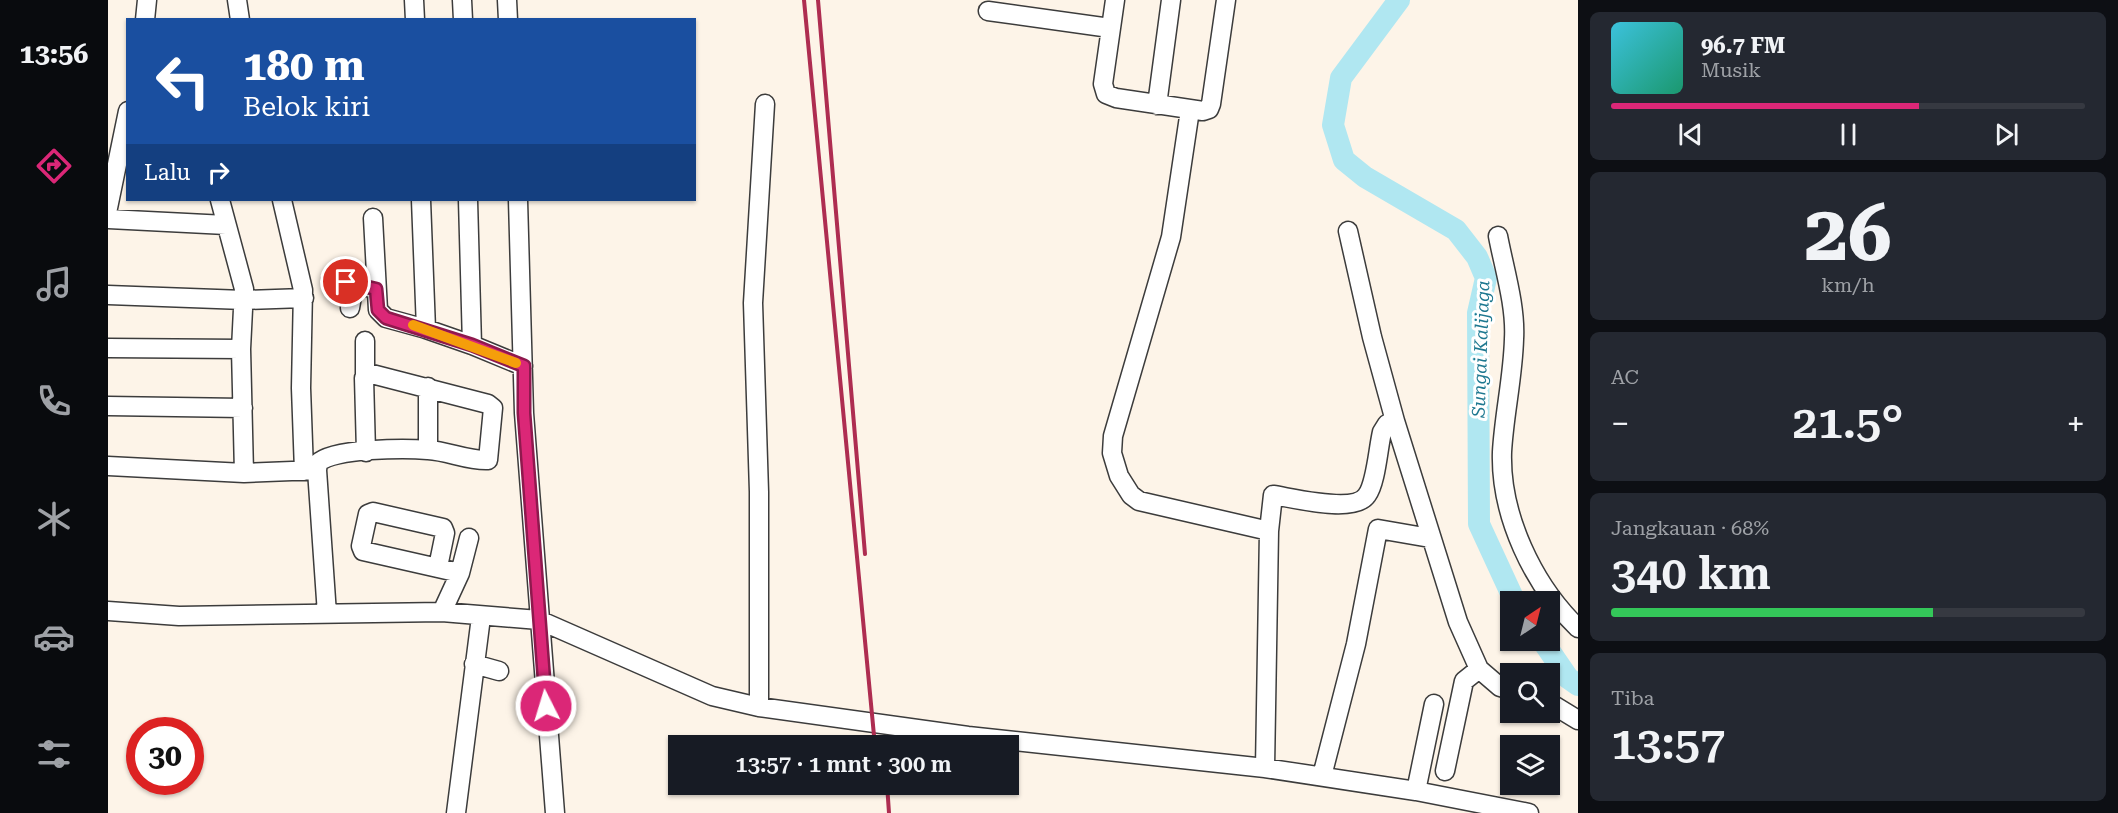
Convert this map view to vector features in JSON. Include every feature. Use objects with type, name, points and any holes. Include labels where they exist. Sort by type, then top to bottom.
[{"type":"street","points":[[145,18],[147,0]]},
{"type":"street","points":[[237,0],[240,18]]},
{"type":"street","points":[[414,0],[414,18]]},
{"type":"street","points":[[462,0],[463,18]]},
{"type":"street","points":[[507,0],[508,18]]},
{"type":"street","points":[[1114,0],[1105,92],[1112,98],[1190,111],[1207,110],[1211,104],[1226,0]]},
{"type":"street","points":[[1157,105],[1171,0]]},
{"type":"street","points":[[988,11],[1110,28]]},
{"type":"street","points":[[759,708],[759,492],[753,303],[765,104]]},
{"type":"street","points":[[1190,111],[1171,237],[1113,436],[1112,453],[1124,484],[1139,501],[1269,531]]},
{"type":"street","points":[[108,208],[123,165],[126,133]]},
{"type":"street","points":[[220,201],[244,295],[241,349],[244,473]]},
{"type":"street","points":[[282,201],[303,294],[301,388],[327,614]]},
{"type":"street","points":[[421,201],[426,329]]},
{"type":"street","points":[[468,201],[472,345]]},
{"type":"street","points":[[518,201],[524,366],[538,620],[555,813]]},
{"type":"street","points":[[374,218],[376,289],[378,310],[382,315],[472,345],[524,366]]},
{"type":"street","points":[[108,219],[226,225]]},
{"type":"street","points":[[1348,231],[1372,337],[1430,538],[1447,583],[1458,622],[1479,669],[1500,687]]},
{"type":"street","points":[[1498,236],[1514,333],[1502,453],[1509,502],[1528,562],[1555,603],[1578,628]]},
{"type":"street","points":[[332,279],[376,289]]},
{"type":"street","points":[[350,308],[354,285]]},
{"type":"street","points":[[108,287],[145,292],[303,294]]},
{"type":"street","points":[[108,295],[145,292]]},
{"type":"street","points":[[365,341],[366,452]]},
{"type":"street","points":[[108,348],[241,349]]},
{"type":"street","points":[[108,466],[244,473],[310,471],[328,456],[428,450],[489,459],[493,408],[488,404],[376,373],[365,375]]},
{"type":"street","points":[[428,387],[428,450]]},
{"type":"street","points":[[108,406],[243,408]]},
{"type":"street","points":[[1265,768],[1269,531],[1273,495],[1346,506],[1365,498],[1382,432],[1387,424],[1395,420]]},
{"type":"street","points":[[438,567],[445,533],[443,528],[373,512],[367,516],[361,546],[363,551],[460,573]]},
{"type":"street","points":[[1322,776],[1356,644],[1378,529],[1430,538]]},
{"type":"street","points":[[442,612],[460,573],[469,538]]},
{"type":"street","points":[[108,611],[179,616],[442,612],[538,620],[712,696],[759,708],[968,736],[1265,768],[1416,791],[1529,813]]},
{"type":"street","points":[[456,813],[481,617]]},
{"type":"street","points":[[474,664],[499,671]]},
{"type":"street","points":[[1446,771],[1464,681],[1479,669]]},
{"type":"street","points":[[1416,791],[1434,704]]},
{"type":"street","points":[[1560,709],[1578,720]]},
{"type":"waterway","name":"Sungai Kalijaga","points":[[1399,0],[1341,78],[1333,125],[1344,160],[1365,177],[1456,230],[1477,257],[1486,278],[1478,313],[1479,524],[1510,591]]},
{"type":"waterway","name":"Sungai Kalijaga","points":[[1550,651],[1568,678],[1578,685]]},
{"type":"railway","points":[[804,0],[874,735]]},
{"type":"railway","points":[[818,0],[865,554]]},
{"type":"railway","points":[[888,795],[889,813]]},
{"type":"slow traffic","points":[[413,325],[516,363]]},
{"type":"route","points":[[346,282],[376,289],[378,310],[386,318],[472,345],[524,366],[524,413],[546,706]]}]
